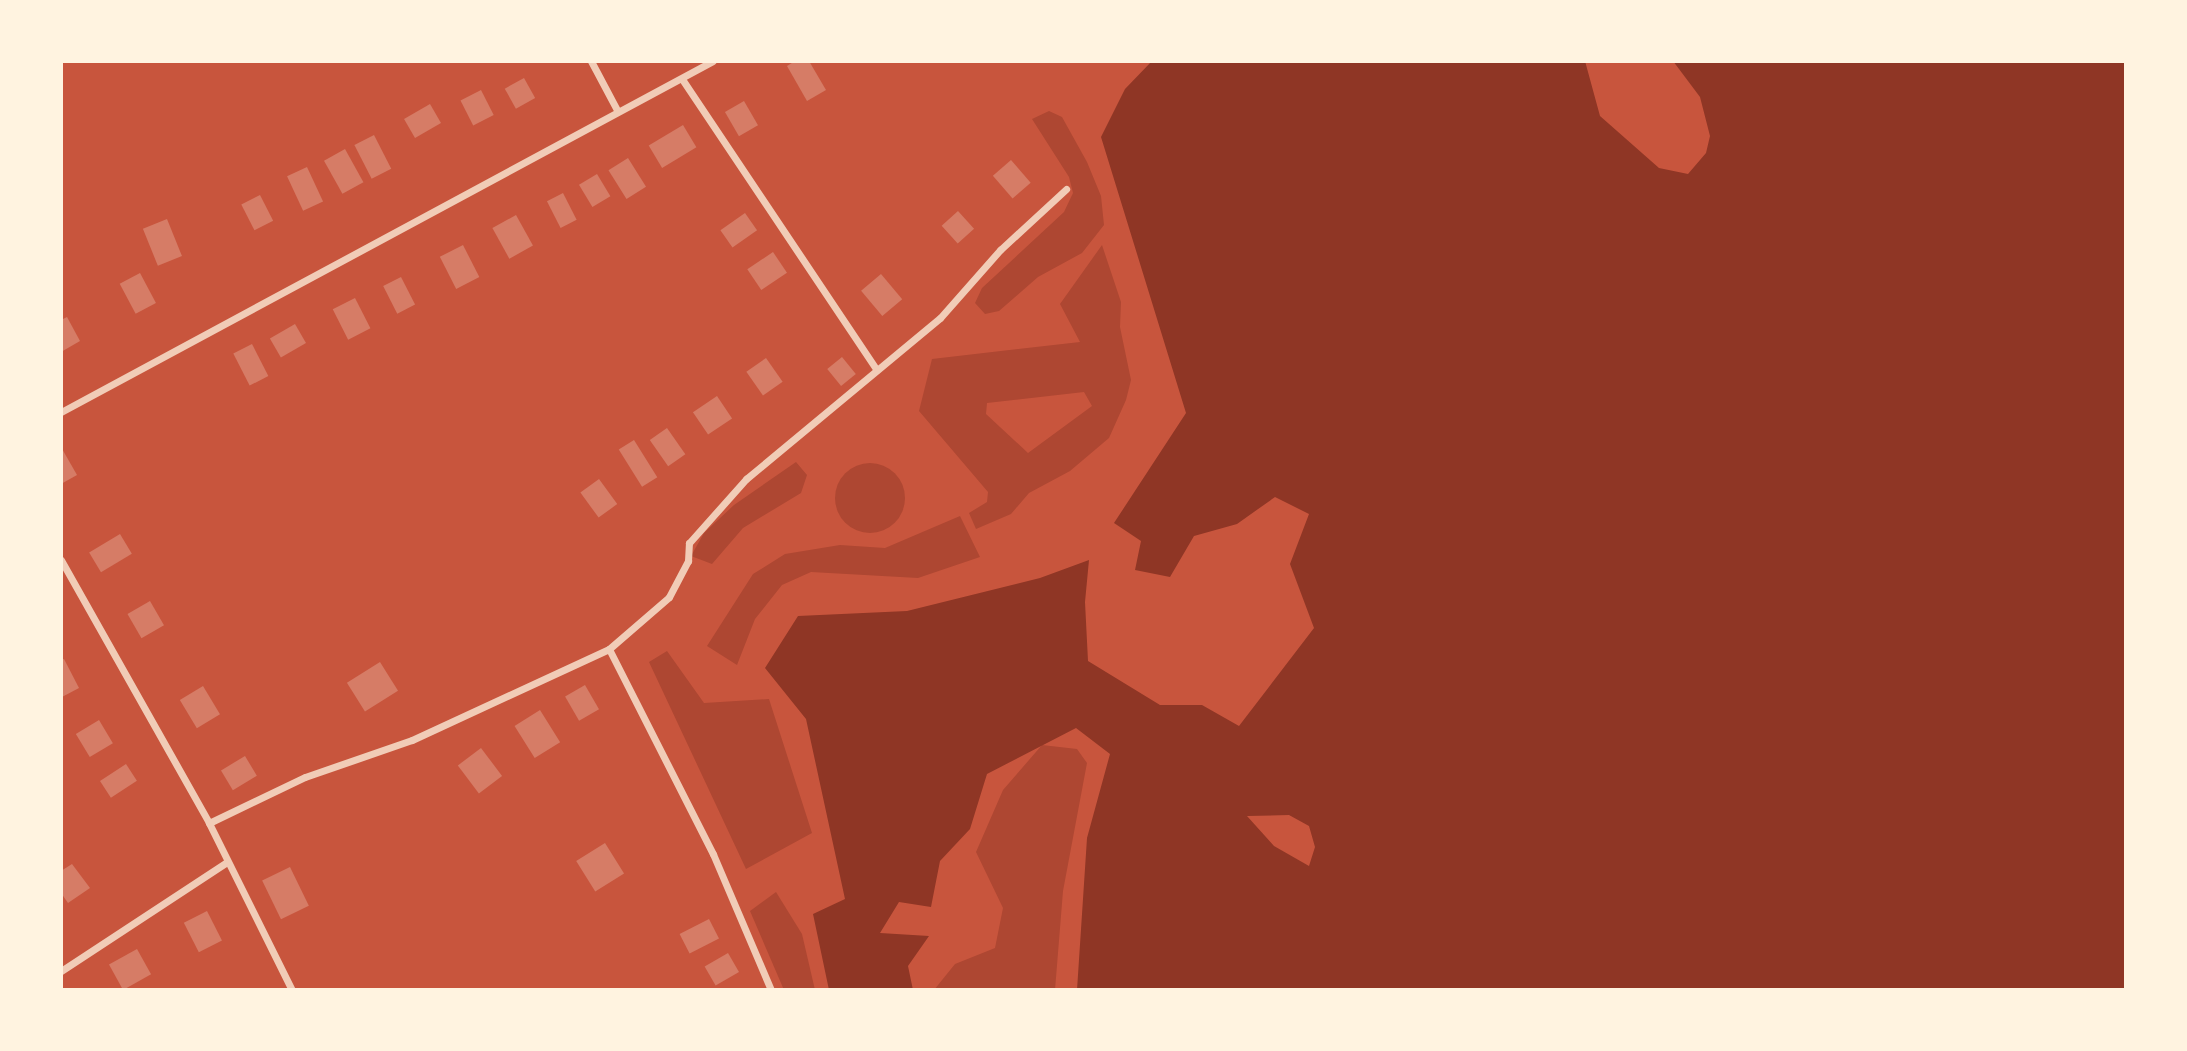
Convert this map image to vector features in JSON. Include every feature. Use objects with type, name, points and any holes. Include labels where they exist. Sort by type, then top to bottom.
[{"type":"street","points":[[591,61],[617,110]]},
{"type":"street","points":[[61,412],[617,110],[713,61]]},
{"type":"street","points":[[682,79],[877,370]]},
{"type":"street","points":[[209,824],[305,776],[412,740],[609,649],[669,597],[688,561],[689,543],[716,509],[940,318],[1000,250],[1066,189]]},
{"type":"street","points":[[61,560],[209,824],[292,990]]},
{"type":"street","points":[[609,649],[713,854],[771,990]]},
{"type":"street","points":[[61,971],[227,862]]},
{"type":"shaded area","points":[[1152,61],[1585,61],[1600,116],[1659,168],[1688,174],[1706,153],[1710,136],[1700,97],[1673,61],[2126,61],[2126,990],[1077,990],[1087,838],[1110,754],[1076,728],[987,774],[970,829],[940,861],[931,907],[899,902],[880,933],[929,936],[908,966],[913,990],[829,990],[813,914],[845,899],[806,719],[765,668],[798,616],[907,611],[1040,578],[1089,560],[1085,602],[1088,661],[1160,705],[1202,705],[1239,726],[1314,628],[1290,564],[1309,514],[1275,497],[1237,524],[1194,536],[1170,577],[1135,570],[1141,541],[1114,523],[1186,413],[1101,137],[1125,89]],"holes":[[[1289,815],[1309,826],[1315,847],[1309,866],[1274,846],[1247,816]]]},
{"type":"shaded area","points":[[1049,111],[1062,117],[1087,162],[1101,196],[1104,225],[1082,253],[1038,277],[999,311],[985,314],[975,303],[982,288],[1064,212],[1073,193],[1069,177],[1032,119]]},
{"type":"shaded area","points":[[1102,245],[1121,302],[1120,327],[1131,380],[1126,400],[1109,438],[1070,471],[1029,493],[1011,514],[976,529],[969,513],[987,502],[988,492],[919,411],[932,359],[1080,342],[1060,304]],"holes":[[[1084,392],[1092,406],[1028,453],[986,414],[987,403]]]},
{"type":"shaded area","points":[[796,462],[807,475],[801,493],[743,528],[712,564],[691,556],[704,533],[734,505]]},
{"type":"shaded area","points":[[870,463],[895,473],[905,498],[895,523],[870,533],[845,523],[835,498],[845,473]]},
{"type":"shaded area","points":[[960,516],[980,557],[918,578],[811,572],[782,585],[755,619],[737,665],[707,646],[753,574],[785,554],[840,545],[885,548]]},
{"type":"shaded area","points":[[667,651],[704,703],[769,699],[812,833],[746,869],[649,662]]},
{"type":"shaded area","points":[[1042,745],[1077,749],[1087,763],[1063,891],[1055,990],[934,990],[955,964],[995,948],[1003,908],[976,852],[1003,790]]},
{"type":"shaded area","points":[[776,892],[802,934],[815,990],[784,990],[750,911]]},
{"type":"building","points":[[795,61],[809,61],[826,90],[807,101],[787,66]]},
{"type":"building","points":[[524,78],[535,98],[516,109],[505,89]]},
{"type":"building","points":[[481,90],[494,115],[473,125],[461,100]]},
{"type":"building","points":[[744,101],[758,125],[739,136],[725,112]]},
{"type":"building","points":[[430,104],[441,123],[415,138],[404,119]]},
{"type":"building","points":[[683,125],[696,147],[662,168],[649,146]]},
{"type":"building","points":[[374,135],[391,169],[372,179],[354,145]]},
{"type":"building","points":[[345,149],[363,182],[342,194],[324,161]]},
{"type":"building","points":[[628,158],[646,187],[627,199],[608,170]]},
{"type":"building","points":[[1011,160],[1031,183],[1013,198],[993,176]]},
{"type":"building","points":[[307,167],[323,201],[303,211],[287,176]]},
{"type":"building","points":[[597,174],[610,196],[592,207],[579,185]]},
{"type":"building","points":[[563,193],[577,220],[561,228],[547,201]]},
{"type":"building","points":[[260,195],[273,221],[254,230],[241,205]]},
{"type":"building","points":[[958,211],[974,229],[958,244],[942,226]]},
{"type":"building","points":[[745,213],[757,230],[732,247],[720,230]]},
{"type":"building","points":[[516,215],[533,246],[509,259],[492,228]]},
{"type":"building","points":[[167,219],[182,256],[158,266],[143,229]]},
{"type":"building","points":[[463,245],[479,277],[456,289],[440,257]]},
{"type":"building","points":[[773,252],[787,273],[761,290],[747,269]]},
{"type":"building","points":[[140,273],[156,303],[136,314],[120,284]]},
{"type":"building","points":[[881,274],[902,299],[882,316],[861,291]]},
{"type":"building","points":[[401,277],[415,305],[397,314],[383,286]]},
{"type":"building","points":[[355,298],[370,328],[348,340],[333,309]]},
{"type":"building","points":[[67,317],[80,341],[61,352],[61,320]]},
{"type":"building","points":[[295,324],[306,343],[281,358],[270,338]]},
{"type":"building","points":[[252,344],[268,376],[250,386],[233,354]]},
{"type":"building","points":[[842,357],[856,374],[841,386],[827,369]]},
{"type":"building","points":[[766,358],[783,382],[763,396],[746,372]]},
{"type":"building","points":[[717,396],[732,418],[708,435],[693,412]]},
{"type":"building","points":[[667,428],[685,454],[668,466],[650,440]]},
{"type":"building","points":[[634,440],[657,477],[642,487],[619,450]]},
{"type":"building","points":[[61,447],[77,475],[61,484]]},
{"type":"building","points":[[599,479],[617,504],[599,518],[580,493]]},
{"type":"building","points":[[120,534],[132,554],[101,572],[89,553]]},
{"type":"building","points":[[150,601],[164,625],[141,638],[127,614]]},
{"type":"building","points":[[64,659],[79,688],[62,697],[61,660]]},
{"type":"building","points":[[380,662],[398,691],[365,712],[347,683]]},
{"type":"building","points":[[585,685],[599,709],[579,721],[565,696]]},
{"type":"building","points":[[203,686],[220,714],[197,728],[180,700]]},
{"type":"building","points":[[540,710],[560,742],[535,758],[515,726]]},
{"type":"building","points":[[99,720],[113,743],[90,757],[76,734]]},
{"type":"building","points":[[481,748],[502,776],[479,793],[458,765]]},
{"type":"building","points":[[245,756],[257,776],[233,790],[221,770]]},
{"type":"building","points":[[126,764],[137,781],[111,798],[100,781]]},
{"type":"building","points":[[605,843],[624,874],[595,892],[576,861]]},
{"type":"building","points":[[72,864],[90,888],[68,903],[61,893],[61,871]]},
{"type":"building","points":[[290,867],[309,906],[281,919],[262,881]]},
{"type":"building","points":[[207,911],[222,940],[199,952],[184,923]]},
{"type":"building","points":[[709,919],[719,939],[690,954],[680,934]]},
{"type":"building","points":[[137,949],[151,974],[123,990],[109,965]]},
{"type":"building","points":[[728,953],[739,972],[716,986],[705,966]]}]
